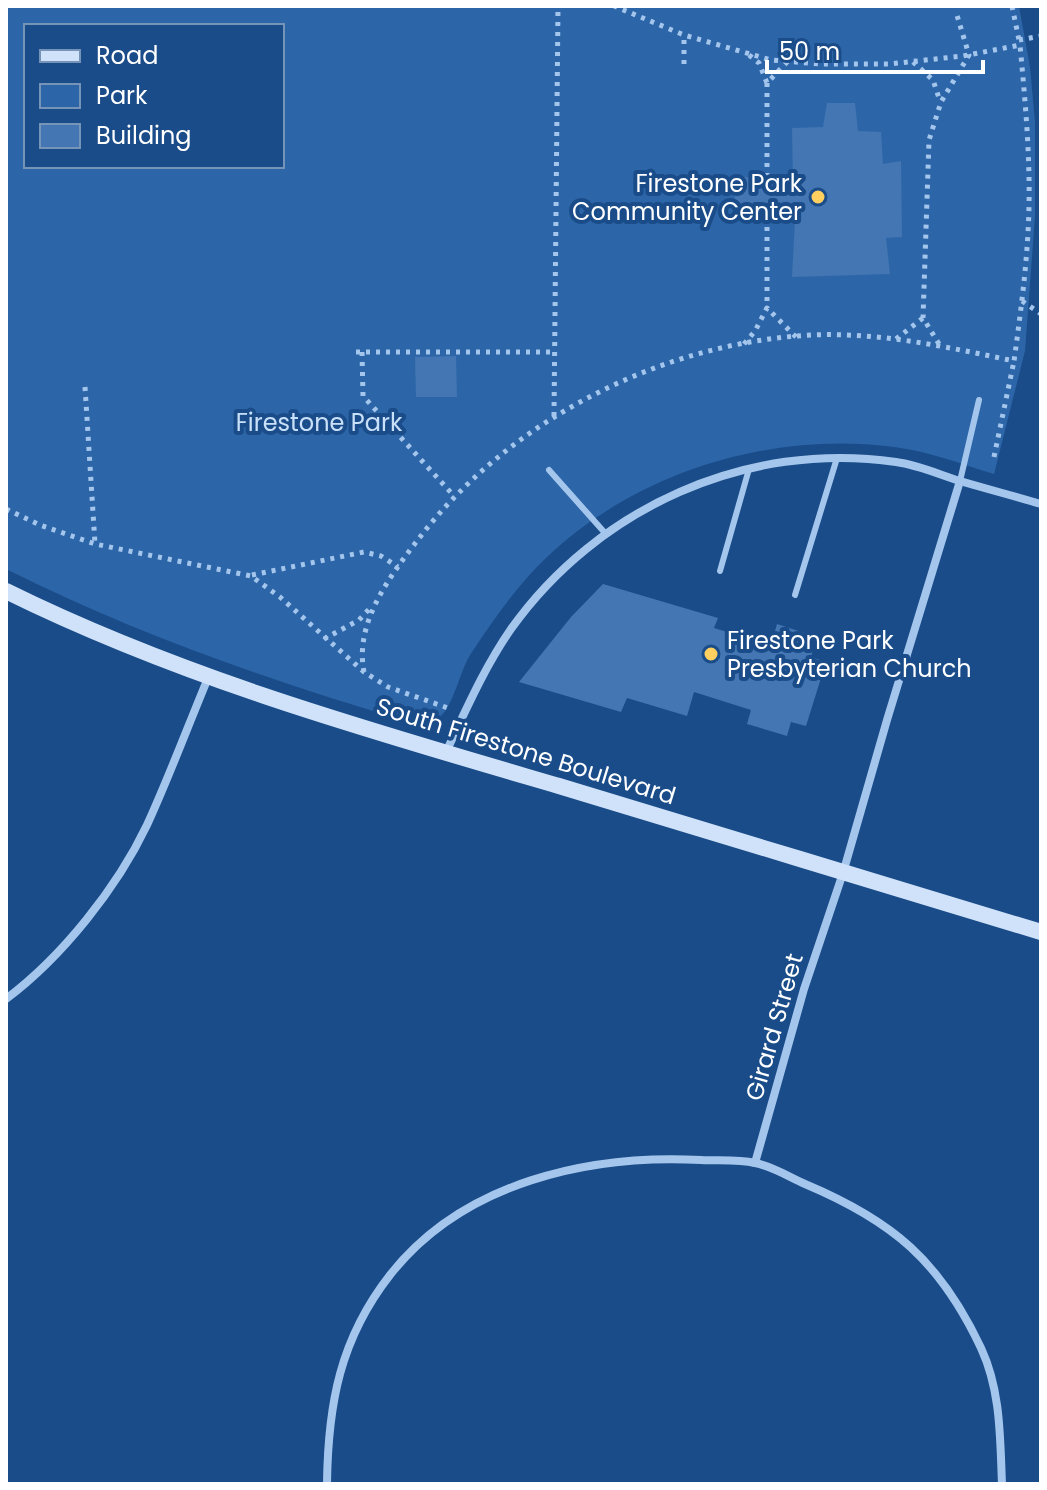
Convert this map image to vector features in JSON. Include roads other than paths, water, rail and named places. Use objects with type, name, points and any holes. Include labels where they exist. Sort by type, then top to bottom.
[{"type":"street","points":[[445,753],[485,669],[547,584],[605,533],[643,509],[688,488],[778,462],[837,458],[895,462],[1041,504]]},
{"type":"street","name":"Girard Street","points":[[755,1163],[804,989],[843,873],[960,481]]},
{"type":"street","name":"South Firestone Boulevard","points":[[6,591],[105,638],[208,678],[445,753],[1041,932]]},
{"type":"street","points":[[6,999],[51,958],[80,926],[125,864],[147,826],[208,678]]},
{"type":"street","points":[[327,1484],[327,1441],[336,1383],[349,1343],[390,1274],[421,1243],[460,1214],[507,1189],[548,1173],[610,1162],[661,1158],[755,1163],[867,1213],[914,1248],[934,1269],[982,1349],[999,1409],[1002,1484]]},
{"type":"lane","points":[[960,481],[979,400]]},
{"type":"lane","points":[[795,595],[837,458]]},
{"type":"lane","points":[[720,571],[749,469]]},
{"type":"lane","points":[[549,470],[605,533]]},
{"type":"place","name":"Firestone Park Community Center","points":[[818,197]]},
{"type":"place","name":"Firestone Park Presbyterian Church","points":[[711,654]]},
{"type":"park label","name":"Firestone Park","points":[[319,422]]}]
